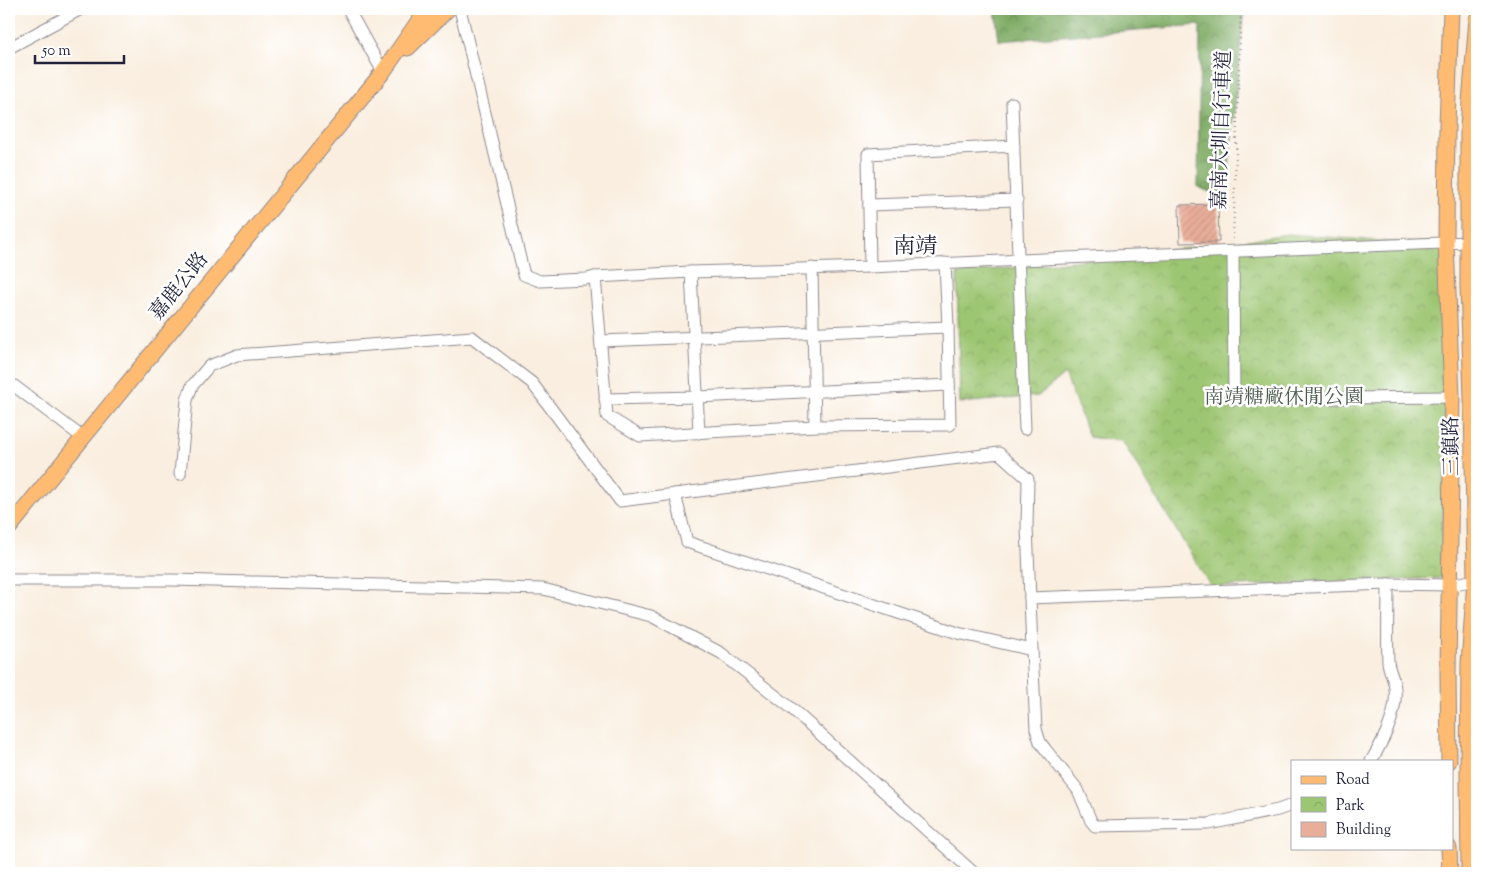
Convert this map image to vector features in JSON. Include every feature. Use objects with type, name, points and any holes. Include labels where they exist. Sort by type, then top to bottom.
[{"type":"main road","name":"嘉鹿公路","points":[[9,528],[383,72],[427,9]]},
{"type":"main road","name":"嘉鹿公路","points":[[383,72],[448,9]]},
{"type":"main road","name":"三鎮路","points":[[1449,760],[1448,673],[1452,397],[1446,242],[1451,9]]},
{"type":"main road","name":"三鎮路","points":[[1469,873],[1470,664],[1475,580],[1468,242],[1468,126],[1477,19]]},
{"type":"main road","points":[[1447,126],[1468,126]]},
{"type":"main road","points":[[1449,850],[1450,873]]},
{"type":"lane","points":[[9,48],[81,9]]},
{"type":"lane","points":[[348,9],[383,72]]},
{"type":"lane","points":[[460,9],[524,275],[540,282],[691,272],[870,267],[1468,242]]},
{"type":"lane","points":[[1012,103],[1025,429]]},
{"type":"lane","points":[[870,267],[868,154],[1014,146]]},
{"type":"lane","points":[[869,205],[1016,200]]},
{"type":"lane","points":[[1233,252],[1234,399],[1452,397]]},
{"type":"lane","points":[[595,277],[607,416],[640,436],[815,426],[950,425],[945,263]]},
{"type":"lane","points":[[812,268],[815,426]]},
{"type":"lane","points":[[691,272],[699,433]]},
{"type":"lane","points":[[601,341],[948,327]]},
{"type":"lane","points":[[180,474],[187,400],[192,386],[209,366],[237,355],[472,337],[532,383],[620,501],[999,453],[1028,479],[1027,528],[1036,728],[1040,742],[1078,790],[1095,826],[1209,824],[1278,810],[1291,805]]},
{"type":"lane","points":[[9,382],[82,438]]},
{"type":"lane","points":[[606,400],[698,398],[949,385]]},
{"type":"lane","points":[[675,494],[687,542],[958,633],[1032,650]]},
{"type":"lane","points":[[9,580],[172,580],[543,589],[651,616],[721,653],[790,707],[974,873]]},
{"type":"lane","points":[[1030,598],[1388,584],[1450,585],[1475,580]]},
{"type":"lane","points":[[1372,760],[1386,733],[1395,699],[1395,688],[1388,664],[1388,584]]},
{"type":"path","name":"嘉南大圳自行車道","points":[[1233,252],[1241,9]]},
{"type":"green space","points":[[995,9],[1244,9],[1226,199],[1198,187],[1200,25],[999,41]]},
{"type":"green space","name":"南靖糖廠休閒公園","points":[[1287,234],[1393,242],[1447,243],[1443,578],[1211,587],[1122,441],[1089,437],[1065,374],[1038,396],[960,403],[957,274],[1216,245]]},
{"type":"building","points":[[1218,204],[1219,242],[1180,243],[1179,205]]},
{"type":"district","name":"南靖","points":[[915,248]]}]
